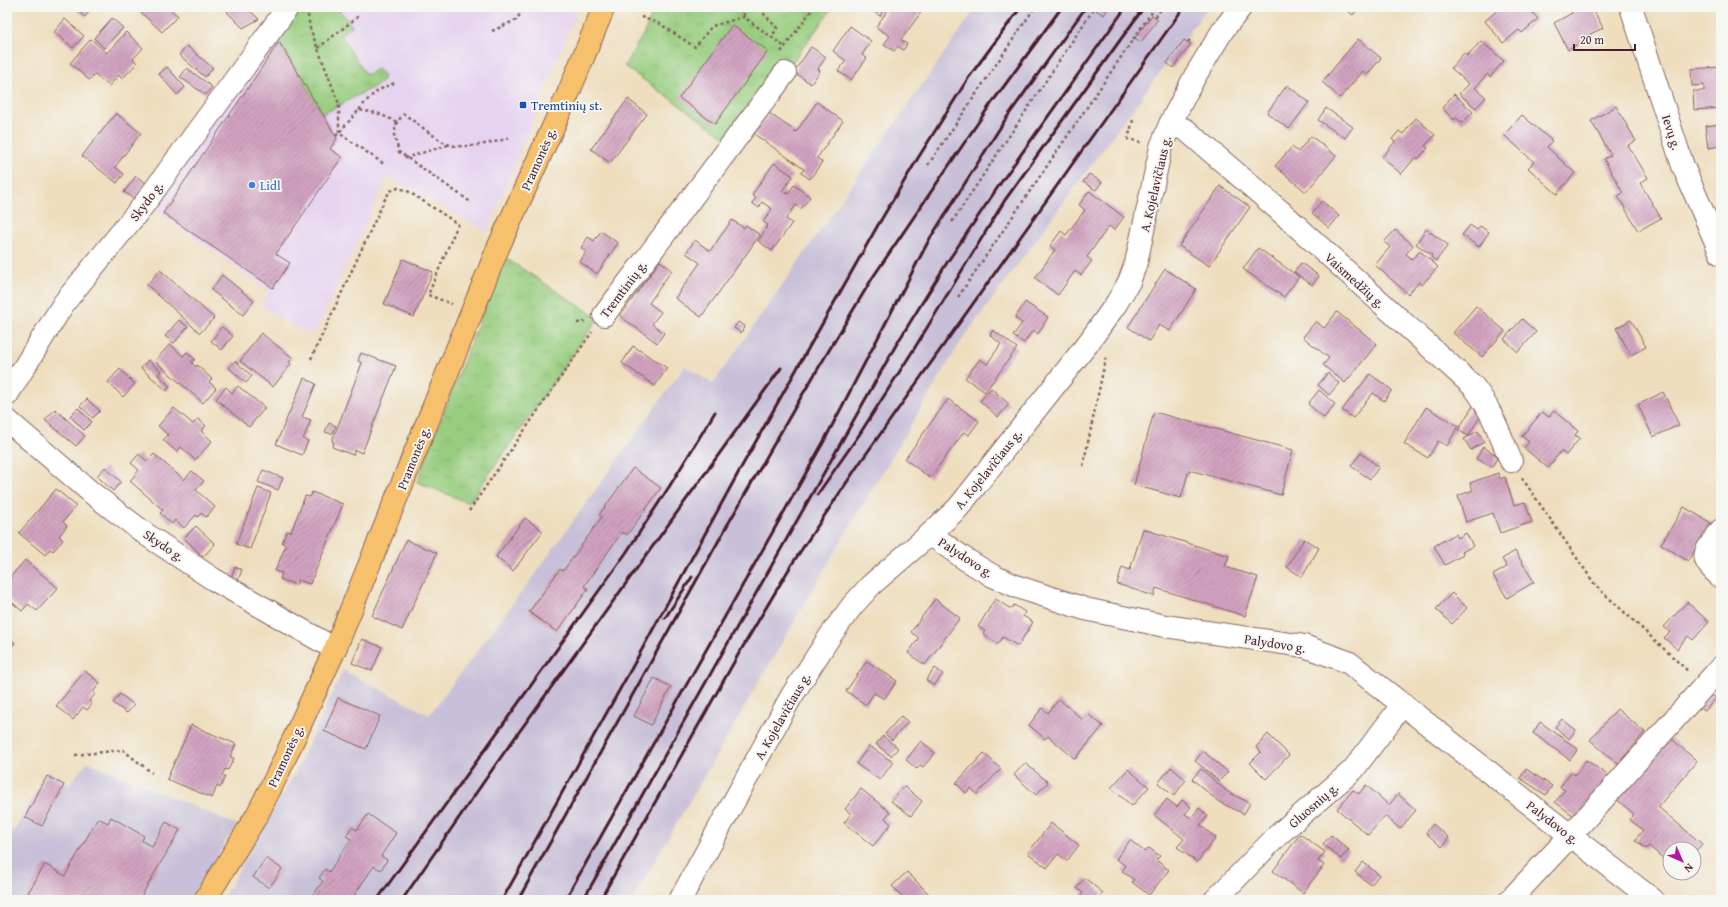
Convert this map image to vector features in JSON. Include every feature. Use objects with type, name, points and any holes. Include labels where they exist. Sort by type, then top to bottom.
[{"type":"main road","name":"Pramonės g.","points":[[205,900],[260,808],[277,775],[335,649],[498,248],[568,94],[604,7]]},
{"type":"street","name":"A. Kojelavičiaus g.","points":[[680,900],[791,697],[830,636],[852,606],[871,585],[958,508],[1089,342],[1116,304],[1136,263],[1161,147],[1170,124],[1195,76],[1223,30],[1241,7]]},
{"type":"street","name":"Ievų g.","points":[[1630,7],[1683,166],[1721,254]]},
{"type":"street","name":"Skydo g.","points":[[7,395],[64,303],[298,10]]},
{"type":"street","name":"Tremtinių g.","points":[[604,315],[785,73]]},
{"type":"street","name":"Vaismedžių g.","points":[[1170,124],[1186,130],[1279,210],[1473,386],[1484,399],[1492,414],[1511,461]]},
{"type":"street","name":"Skydo g.","points":[[7,420],[93,494],[148,535],[213,579],[335,649]]},
{"type":"street","points":[[1721,530],[1705,553],[1705,558],[1707,564],[1721,577]]},
{"type":"street","name":"Palydovo g.","points":[[930,534],[992,576],[1018,587],[1085,609],[1165,626],[1304,646],[1348,662],[1653,900]]},
{"type":"street","points":[[1510,900],[1570,836],[1721,667]]},
{"type":"street","name":"Gluosnių g.","points":[[1215,900],[1278,835],[1353,770],[1403,704]]},
{"type":"path","points":[[492,32],[516,20],[525,7]]},
{"type":"path","points":[[743,7],[744,17],[784,48],[814,7]]},
{"type":"path","points":[[764,7],[764,14],[777,28],[771,38]]},
{"type":"path","points":[[948,11],[950,7]]},
{"type":"path","points":[[928,165],[1035,7]]},
{"type":"path","points":[[952,222],[1095,7]]},
{"type":"path","points":[[958,297],[1151,13],[1156,16],[1163,7]]},
{"type":"path","points":[[298,10],[310,28],[339,104],[339,133]]},
{"type":"path","points":[[318,48],[360,15]]},
{"type":"path","points":[[641,17],[660,24],[695,47],[712,26],[744,17]]},
{"type":"path","points":[[336,136],[370,96],[382,87],[395,83]]},
{"type":"path","points":[[359,110],[377,113],[397,122]]},
{"type":"path","points":[[449,145],[404,114],[397,122],[394,135],[399,152],[405,158],[472,203]]},
{"type":"path","points":[[1133,120],[1128,139],[1161,147]]},
{"type":"path","points":[[339,133],[384,164]]},
{"type":"path","points":[[405,158],[449,145],[459,146],[499,142],[510,137]]},
{"type":"path","points":[[311,359],[390,191],[398,188],[406,190],[458,224],[428,295],[452,304]]},
{"type":"path","name":"Tremtinių g.","points":[[469,511],[604,315]]},
{"type":"path","points":[[1083,466],[1107,354]]},
{"type":"path","points":[[1511,461],[1596,586],[1704,686]]},
{"type":"path","points":[[75,755],[123,750],[152,773]]},
{"type":"shaded area","points":[[288,7],[579,7],[487,232],[388,176],[314,335],[281,320],[261,304],[269,291],[145,203]]},
{"type":"shaded area","points":[[966,7],[1208,7],[962,340],[847,531],[632,900],[222,900],[295,773],[343,670],[429,715],[524,589],[685,366],[713,384],[973,12]]},
{"type":"shaded area","points":[[87,762],[237,825],[189,900],[7,900],[7,843],[48,771],[69,785]]},
{"type":"green space","points":[[302,7],[338,8],[352,26],[340,34],[366,75],[377,69],[384,75],[381,83],[323,114],[279,42],[283,32]]},
{"type":"green space","points":[[655,7],[833,7],[733,143],[624,66],[644,33]]},
{"type":"green space","points":[[504,257],[598,318],[469,503],[417,482]]},
{"type":"building","points":[[73,7],[93,7],[85,17]]},
{"type":"building","points":[[135,7],[168,7],[178,16],[162,32]]},
{"type":"building","points":[[232,7],[250,7],[248,9],[259,19],[243,28],[227,12]]},
{"type":"building","points":[[867,7],[925,7],[901,40],[907,44],[903,50],[898,46],[894,51],[884,44],[890,36],[876,27],[887,11],[884,9],[880,16]]},
{"type":"building","points":[[1098,7],[1109,7],[1104,15],[1096,10]]},
{"type":"building","points":[[1343,7],[1359,7],[1353,15]]},
{"type":"building","points":[[1501,7],[1504,10],[1508,7],[1528,7],[1538,19],[1522,33],[1519,30],[1503,43],[1485,21]]},
{"type":"building","points":[[1578,7],[1592,7],[1603,28],[1584,37],[1586,40],[1568,50],[1554,23],[1572,13],[1571,11]]},
{"type":"building","points":[[1152,15],[1158,19],[1141,42],[1135,38]]},
{"type":"building","points":[[112,18],[123,28],[104,48],[94,38]]},
{"type":"building","points":[[65,19],[84,36],[73,48],[54,32]]},
{"type":"building","points":[[732,25],[768,51],[715,124],[679,98]]},
{"type":"building","points":[[850,26],[871,41],[862,55],[867,58],[851,80],[838,71],[846,61],[833,51]]},
{"type":"building","points":[[126,32],[143,48],[133,59],[137,63],[122,79],[119,75],[109,86],[95,74],[89,80],[70,63],[91,39],[107,53]]},
{"type":"building","points":[[1358,39],[1381,58],[1367,75],[1363,71],[1340,98],[1322,82]]},
{"type":"building","points":[[1184,40],[1191,44],[1173,68],[1167,63]]},
{"type":"building","points":[[1481,41],[1504,61],[1490,77],[1487,74],[1475,88],[1486,97],[1476,108],[1459,94],[1469,84],[1451,68],[1464,53],[1467,56]]},
{"type":"building","name":"Lidl","points":[[279,42],[337,138],[330,149],[342,157],[276,254],[290,263],[273,288],[163,213]]},
{"type":"building","points":[[187,46],[213,68],[205,77],[179,55]]},
{"type":"building","points":[[811,47],[826,57],[818,69],[820,71],[811,84],[794,72]]},
{"type":"building","points":[[167,67],[185,87],[177,95],[159,74]]},
{"type":"building","points":[[1721,67],[1721,108],[1694,110],[1693,91],[1704,91],[1704,85],[1692,86],[1691,69]]},
{"type":"building","points":[[187,68],[212,87],[206,95],[180,77]]},
{"type":"building","points":[[1287,85],[1309,102],[1289,129],[1267,113]]},
{"type":"building","points":[[1454,94],[1473,112],[1462,123],[1456,118],[1454,120],[1442,108]]},
{"type":"building","points":[[628,99],[647,114],[610,163],[591,149]]},
{"type":"building","points":[[817,102],[843,121],[817,158],[822,162],[810,179],[801,173],[804,169],[754,134],[769,113],[796,132]]},
{"type":"building","points":[[1616,106],[1636,141],[1628,145],[1648,178],[1640,183],[1661,218],[1638,231],[1618,196],[1623,193],[1604,159],[1611,155],[1591,121]]},
{"type":"building","points":[[1326,108],[1353,127],[1345,138],[1318,120]]},
{"type":"building","points":[[116,113],[141,133],[115,167],[124,174],[117,183],[82,156]]},
{"type":"building","points":[[1522,115],[1552,141],[1547,147],[1575,173],[1557,194],[1528,168],[1534,162],[1504,135]]},
{"type":"building","points":[[1416,118],[1435,135],[1425,146],[1428,148],[1418,159],[1416,157],[1401,174],[1382,157],[1395,142],[1392,139],[1399,131],[1403,134]]},
{"type":"building","points":[[1721,124],[1721,146],[1708,148],[1705,126]]},
{"type":"building","points":[[1311,136],[1336,156],[1306,192],[1275,166],[1292,147],[1298,152]]},
{"type":"building","points":[[774,163],[793,176],[782,191],[788,194],[794,185],[810,197],[801,209],[796,205],[786,219],[792,223],[772,251],[758,241],[768,225],[763,222],[772,209],[762,202],[759,208],[752,203],[756,198],[752,195]]},
{"type":"building","points":[[1089,174],[1102,182],[1096,190],[1083,182]]},
{"type":"building","points":[[136,176],[146,183],[135,199],[124,192]]},
{"type":"building","points":[[1220,186],[1250,207],[1209,266],[1179,246]]},
{"type":"building","points":[[1089,191],[1124,217],[1114,230],[1109,226],[1087,257],[1092,261],[1081,275],[1075,271],[1058,295],[1035,278],[1055,250],[1050,246],[1061,231],[1066,235],[1085,210],[1079,205]]},
{"type":"building","points":[[1322,201],[1339,216],[1329,228],[1312,213]]},
{"type":"building","points":[[732,220],[744,228],[746,225],[760,235],[701,317],[675,298],[700,263],[686,253],[695,240],[710,251]]},
{"type":"building","points":[[1470,225],[1477,230],[1480,226],[1489,232],[1479,247],[1462,235]]},
{"type":"building","points":[[1426,229],[1448,245],[1436,261],[1431,257],[1432,255],[1416,244]]},
{"type":"building","points":[[1395,230],[1413,245],[1406,254],[1412,259],[1420,251],[1438,267],[1422,285],[1419,282],[1408,294],[1375,265],[1390,247],[1384,242]]},
{"type":"building","points":[[601,231],[618,243],[597,274],[580,262],[586,252],[581,248],[588,237],[594,241]]},
{"type":"building","points":[[1258,248],[1299,277],[1284,297],[1243,269]]},
{"type":"building","points":[[403,259],[433,272],[414,317],[384,304]]},
{"type":"building","points":[[660,261],[672,270],[649,303],[661,312],[652,324],[664,333],[657,343],[620,316]]},
{"type":"building","points":[[1301,263],[1319,276],[1312,285],[1294,272]]},
{"type":"building","points":[[1165,269],[1196,289],[1170,331],[1159,325],[1149,341],[1128,327]]},
{"type":"building","points":[[160,270],[214,318],[200,333],[147,285]]},
{"type":"building","points":[[222,275],[254,301],[243,315],[211,290]]},
{"type":"building","points":[[1025,302],[1048,317],[1038,334],[1033,330],[1024,343],[1013,336],[1022,323],[1015,318]]},
{"type":"building","points":[[1476,306],[1505,331],[1482,357],[1453,333]]},
{"type":"building","points":[[1337,312],[1377,344],[1345,383],[1323,365],[1329,358],[1303,337],[1316,321],[1324,328]]},
{"type":"building","points":[[1522,319],[1536,332],[1518,352],[1504,339]]},
{"type":"building","points":[[179,320],[188,327],[174,343],[165,336]]},
{"type":"building","points":[[1631,320],[1646,347],[1631,355],[1616,328]]},
{"type":"building","points":[[738,322],[745,326],[741,333],[734,328]]},
{"type":"building","points":[[222,327],[233,336],[222,350],[211,341]]},
{"type":"building","points":[[993,330],[1017,348],[985,392],[965,378],[980,359],[987,364],[1001,344],[990,335]]},
{"type":"building","points":[[261,333],[293,358],[289,362],[291,364],[273,387],[240,361]]},
{"type":"building","points":[[170,344],[183,356],[187,352],[195,359],[192,363],[196,367],[197,365],[212,379],[209,382],[216,388],[203,403],[155,361]]},
{"type":"building","points":[[633,346],[667,368],[655,386],[622,363]]},
{"type":"building","points":[[361,353],[396,366],[362,453],[355,450],[353,455],[332,447],[334,442],[332,441],[362,363],[358,361]]},
{"type":"building","points":[[148,360],[161,371],[158,375],[170,386],[167,391],[141,368]]},
{"type":"building","points":[[235,361],[252,376],[246,383],[229,368]]},
{"type":"building","points":[[120,369],[135,384],[123,397],[108,382]]},
{"type":"building","points":[[1328,373],[1339,383],[1329,395],[1318,385]]},
{"type":"building","points":[[1370,374],[1392,390],[1384,401],[1373,393],[1353,418],[1342,410]]},
{"type":"building","points":[[304,378],[316,384],[302,417],[311,420],[303,439],[308,441],[302,455],[276,444]]},
{"type":"building","points":[[238,386],[265,408],[249,427],[216,399],[226,387],[232,393]]},
{"type":"building","points":[[991,388],[1009,404],[998,417],[980,401]]},
{"type":"building","points":[[1319,390],[1335,404],[1324,418],[1308,404]]},
{"type":"building","points":[[1663,392],[1679,425],[1653,437],[1638,405]]},
{"type":"building","points":[[87,399],[100,411],[93,418],[80,406]]},
{"type":"building","points":[[948,399],[979,421],[969,435],[964,432],[930,478],[905,459]]},
{"type":"building","points":[[1473,406],[1483,412],[1468,436],[1458,430]]},
{"type":"building","points":[[1426,407],[1458,426],[1447,446],[1438,441],[1428,458],[1404,444]]},
{"type":"building","points":[[78,408],[92,422],[84,430],[70,416]]},
{"type":"building","points":[[174,408],[193,424],[198,419],[206,426],[201,431],[212,441],[195,460],[181,447],[177,452],[163,440],[168,435],[158,426]]},
{"type":"building","points":[[55,409],[85,436],[76,446],[45,420]]},
{"type":"building","points":[[1554,411],[1578,431],[1575,435],[1580,438],[1566,455],[1561,451],[1548,468],[1524,448],[1529,442],[1522,436],[1542,412],[1549,417]]},
{"type":"building","points":[[1154,412],[1293,450],[1281,495],[1189,470],[1181,498],[1134,485]]},
{"type":"building","points":[[329,423],[336,426],[332,434],[325,432]]},
{"type":"building","points":[[1478,431],[1484,442],[1471,450],[1464,439]]},
{"type":"building","points":[[1483,447],[1498,456],[1492,467],[1476,459]]},
{"type":"building","points":[[1361,453],[1379,467],[1370,479],[1351,466]]},
{"type":"building","points":[[139,454],[147,461],[154,454],[184,480],[192,471],[204,481],[196,490],[215,507],[206,517],[201,513],[198,517],[196,515],[184,528],[175,520],[172,524],[160,513],[163,510],[130,481],[139,470],[131,463]]},
{"type":"building","points":[[105,467],[121,482],[113,491],[97,476]]},
{"type":"building","points":[[633,468],[661,488],[627,535],[622,532],[584,586],[588,589],[557,632],[529,612],[560,569],[563,571],[602,517],[599,515]]},
{"type":"building","points":[[263,470],[283,478],[278,490],[258,482]]},
{"type":"building","points":[[1498,473],[1500,479],[1505,477],[1514,505],[1525,502],[1532,522],[1500,533],[1493,513],[1466,522],[1458,496],[1473,490],[1470,483]]},
{"type":"building","points":[[258,488],[271,493],[250,549],[236,544]]},
{"type":"building","points":[[56,489],[76,506],[63,522],[67,526],[59,536],[63,540],[53,551],[50,549],[45,555],[19,533]]},
{"type":"building","points":[[312,492],[343,504],[310,584],[298,580],[296,585],[280,579],[282,573],[275,571],[286,545],[282,543],[287,531],[291,532],[305,496],[310,497]]},
{"type":"building","points":[[1684,507],[1711,523],[1688,561],[1661,544]]},
{"type":"building","points":[[525,518],[543,531],[513,571],[496,557]]},
{"type":"building","points":[[196,526],[215,544],[203,557],[184,538]]},
{"type":"building","points":[[1143,529],[1229,556],[1225,567],[1258,577],[1245,616],[1156,588],[1154,596],[1117,584],[1122,567],[1130,570]]},
{"type":"building","points":[[1466,533],[1473,546],[1462,552],[1463,555],[1445,565],[1434,546],[1456,534],[1458,538]]},
{"type":"building","points":[[1304,539],[1319,548],[1302,577],[1287,567]]},
{"type":"building","points":[[406,540],[437,553],[402,630],[372,616]]},
{"type":"building","points":[[1515,551],[1534,582],[1507,598],[1493,575],[1507,567],[1502,559]]},
{"type":"building","points":[[25,560],[58,588],[37,611],[28,604],[22,611],[7,598],[7,581]]},
{"type":"building","points":[[235,567],[242,570],[238,580],[231,578]]},
{"type":"building","points":[[1452,593],[1467,608],[1452,624],[1436,609]]},
{"type":"building","points":[[935,599],[960,618],[925,665],[908,653],[919,638],[911,632]]},
{"type":"building","points":[[995,599],[1011,609],[1014,605],[1025,612],[1023,616],[1033,622],[1018,646],[1003,637],[998,644],[983,634],[985,631],[978,627]]},
{"type":"building","points":[[1687,602],[1709,622],[1693,640],[1688,636],[1677,649],[1664,638],[1670,632],[1664,627]]},
{"type":"building","points":[[7,636],[15,643],[7,652]]},
{"type":"building","points":[[362,639],[382,647],[372,671],[352,663]]},
{"type":"building","points":[[867,661],[897,681],[884,699],[874,693],[866,705],[846,691]]},
{"type":"building","points":[[935,668],[943,674],[934,686],[926,680]]},
{"type":"building","points":[[85,671],[100,683],[93,692],[95,694],[89,701],[92,704],[87,710],[83,707],[73,720],[56,706]]},
{"type":"building","points":[[654,678],[671,687],[651,725],[634,716]]},
{"type":"building","points":[[120,694],[134,705],[127,713],[113,703]]},
{"type":"building","points":[[1710,694],[1716,698],[1705,711],[1699,706]]},
{"type":"building","points":[[338,698],[380,716],[366,749],[324,731]]},
{"type":"building","points":[[1059,699],[1083,720],[1088,714],[1103,726],[1075,759],[1048,736],[1045,739],[1029,725],[1042,708],[1048,713]]},
{"type":"building","points":[[1617,709],[1645,732],[1618,764],[1590,740]]},
{"type":"building","points":[[901,716],[908,722],[892,740],[885,734]]},
{"type":"building","points":[[1562,719],[1576,730],[1569,739],[1555,727]]},
{"type":"building","points":[[1540,722],[1578,749],[1570,760],[1533,733]]},
{"type":"building","points":[[191,725],[236,744],[230,757],[234,758],[228,770],[225,769],[222,775],[225,777],[220,788],[217,786],[212,798],[167,779]]},
{"type":"building","points":[[1268,734],[1289,755],[1266,779],[1250,763],[1261,752],[1256,747]]},
{"type":"building","points":[[1667,735],[1697,761],[1658,807],[1698,841],[1662,841],[1662,857],[1649,846],[1646,849],[1635,840],[1643,830],[1629,819],[1634,814],[1614,797]]},
{"type":"building","points":[[883,736],[898,748],[891,756],[876,744]]},
{"type":"building","points":[[921,741],[935,753],[923,767],[920,765],[917,769],[906,760]]},
{"type":"building","points":[[869,746],[893,762],[880,780],[856,764]]},
{"type":"building","points":[[1203,751],[1228,772],[1219,781],[1195,761]]},
{"type":"building","points":[[984,753],[1001,769],[977,794],[971,788],[966,793],[956,783]]},
{"type":"building","points":[[1586,760],[1609,776],[1578,819],[1555,802],[1565,790],[1560,787],[1571,772],[1575,775]]},
{"type":"building","points":[[1025,763],[1048,782],[1036,795],[1014,775]]},
{"type":"building","points":[[1171,767],[1186,780],[1174,796],[1158,783]]},
{"type":"building","points":[[1128,769],[1149,787],[1132,806],[1111,788]]},
{"type":"building","points":[[1201,769],[1228,792],[1250,803],[1244,814],[1219,802],[1192,779]]},
{"type":"building","points":[[1526,769],[1552,786],[1546,795],[1520,778]]},
{"type":"building","points":[[47,776],[64,785],[42,826],[25,817]]},
{"type":"building","points":[[1366,785],[1389,805],[1398,794],[1416,810],[1400,829],[1385,816],[1368,835],[1337,809],[1353,790],[1359,794]]},
{"type":"building","points":[[904,786],[922,801],[911,816],[891,801]]},
{"type":"building","points":[[861,789],[890,812],[885,818],[891,824],[873,846],[844,823],[851,814],[845,809]]},
{"type":"building","points":[[1167,799],[1177,807],[1182,800],[1191,807],[1185,814],[1191,818],[1199,808],[1208,816],[1200,825],[1216,838],[1197,862],[1177,847],[1184,839],[1154,815]]},
{"type":"building","points":[[368,814],[396,833],[381,856],[387,860],[381,870],[374,866],[351,900],[316,900],[312,897],[323,881],[319,878],[325,869],[329,872],[351,839],[346,836],[352,827],[357,830]]},
{"type":"building","points":[[111,817],[144,836],[142,841],[152,847],[166,822],[180,830],[139,900],[24,900],[45,864],[65,876],[98,818],[108,823]]},
{"type":"building","points":[[1051,823],[1079,845],[1067,861],[1058,854],[1047,868],[1028,853]]},
{"type":"building","points":[[1433,824],[1449,838],[1442,847],[1426,833]]},
{"type":"building","points":[[1300,834],[1325,852],[1318,861],[1324,865],[1303,893],[1273,871]]},
{"type":"building","points":[[1331,835],[1349,850],[1341,859],[1323,844]]},
{"type":"building","points":[[1130,840],[1145,852],[1149,848],[1160,856],[1156,860],[1169,870],[1149,895],[1132,882],[1134,880],[1122,871],[1126,866],[1116,859]]},
{"type":"building","points":[[266,858],[282,869],[269,888],[253,877]]},
{"type":"building","points":[[1363,862],[1379,875],[1371,885],[1355,872]]},
{"type":"building","points":[[907,872],[929,894],[923,900],[906,900],[892,886]]},
{"type":"building","points":[[1085,878],[1103,893],[1097,900],[1078,900],[1083,893],[1077,888]]},
{"type":"railway","points":[[502,900],[634,664],[742,466],[878,225],[969,77],[1021,7]]},
{"type":"railway","points":[[518,900],[728,524],[801,397],[873,277],[988,108],[1062,7]]},
{"type":"railway","points":[[565,900],[824,441],[929,240],[1005,120],[1086,7]]},
{"type":"railway","points":[[583,900],[896,345],[948,261],[1002,181],[1126,7]]},
{"type":"railway","points":[[817,495],[859,435],[914,349],[1005,200],[1144,7]]},
{"type":"railway","points":[[600,900],[738,655],[792,564],[859,464],[1184,7]]},
{"type":"railway","points":[[402,900],[501,757],[781,368]]},
{"type":"railway","points":[[377,900],[626,553],[715,412]]},
{"type":"railway","points":[[665,618],[692,577]]},
{"type":"place","name":"Tremtinių st.","points":[[523,105]]},
{"type":"place","name":"Lidl","points":[[252,185]]}]
